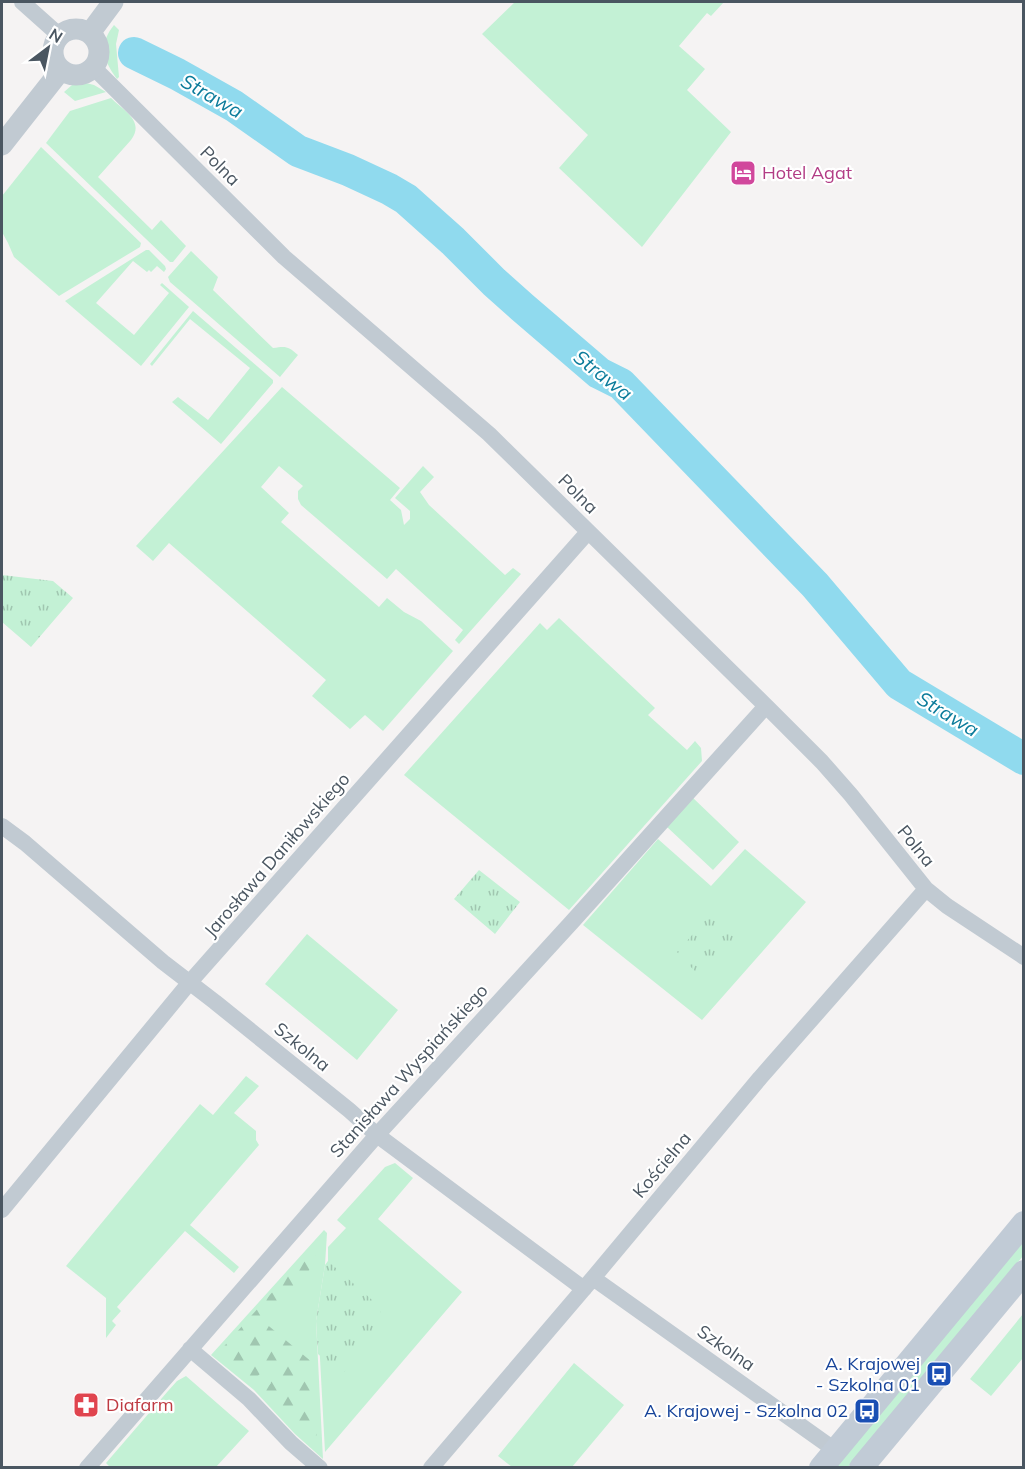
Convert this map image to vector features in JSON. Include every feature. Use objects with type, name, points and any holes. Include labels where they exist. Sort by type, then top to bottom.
[{"type":"main road","points":[[828,1459],[1023,1223]]},
{"type":"main road","points":[[867,1466],[1023,1272]]},
{"type":"street","points":[[22,2],[59,35]]},
{"type":"street","points":[[90,33],[113,2]]},
{"type":"street","points":[[76,28],[90,33],[99,49],[98,59],[93,68],[77,75],[61,70],[55,63],[53,55],[53,46],[59,35],[76,28]]},
{"type":"street","name":"Polna","points":[[93,68],[284,257],[482,428],[766,706],[822,762],[851,795],[926,889],[947,906],[1023,957]]},
{"type":"street","points":[[2,145],[61,70]]},
{"type":"street","name":"Jarosława Daniłowskiego","points":[[2,1210],[190,982],[588,532]]},
{"type":"street","name":"Stanisława Wyspiańskiego","points":[[87,1467],[377,1135],[766,706]]},
{"type":"street","name":"Szkolna","points":[[2,826],[25,843],[163,962],[377,1135],[589,1283],[828,1459]]},
{"type":"street","name":"Kościelna","points":[[431,1467],[589,1283],[760,1078],[926,889]]},
{"type":"street","points":[[190,1349],[249,1399],[291,1443],[320,1467]]},
{"type":"green space","points":[[515,2],[724,2],[711,16],[707,13],[679,46],[705,69],[687,90],[731,132],[642,247],[559,168],[588,135],[482,34]]},
{"type":"green space","points":[[114,25],[119,30],[116,44],[119,77],[117,79],[108,65],[104,52],[106,39]]},
{"type":"green space","points":[[86,83],[106,92],[75,101],[64,92],[72,85]]},
{"type":"green space","points":[[111,98],[127,112],[136,127],[131,140],[98,177],[152,230],[161,220],[186,246],[173,262],[170,262],[46,143],[70,111]]},
{"type":"green space","points":[[41,147],[141,243],[140,247],[59,296],[14,257],[2,232],[2,196]]},
{"type":"green space","points":[[149,250],[165,266],[164,272],[157,266],[151,272],[149,270],[147,272],[133,261],[96,303],[134,335],[169,293],[160,285],[162,283],[189,307],[141,366],[65,301]]},
{"type":"green space","points":[[191,251],[218,277],[213,290],[273,348],[287,347],[298,355],[280,377],[170,282],[168,277]]},
{"type":"green space","points":[[193,311],[273,380],[273,383],[221,444],[172,402],[178,397],[208,420],[250,368],[190,319],[152,366],[150,364]]},
{"type":"green space","points":[[282,387],[400,488],[390,500],[401,510],[404,525],[410,519],[410,511],[395,498],[423,466],[434,477],[420,492],[429,505],[505,575],[513,568],[521,574],[459,644],[455,640],[463,630],[396,569],[387,579],[301,505],[298,491],[303,486],[279,466],[261,487],[289,513],[281,522],[379,607],[387,598],[404,612],[421,621],[453,651],[383,731],[365,715],[350,729],[312,696],[326,680],[169,543],[153,561],[136,546]]},
{"type":"green space","points":[[2,575],[53,581],[73,598],[31,647],[2,622]]},
{"type":"green space","points":[[559,618],[655,708],[648,715],[687,750],[695,741],[701,748],[702,761],[569,910],[404,775],[540,623],[547,630]]},
{"type":"green space","points":[[692,797],[739,842],[713,870],[667,827]]},
{"type":"green space","points":[[658,839],[711,886],[745,849],[806,902],[702,1020],[583,925]]},
{"type":"green space","points":[[479,870],[520,902],[495,934],[454,899]]},
{"type":"green space","points":[[717,907],[750,937],[703,980],[677,952]]},
{"type":"green space","points":[[307,934],[398,1010],[357,1060],[265,984]]},
{"type":"green space","points":[[246,1076],[259,1086],[234,1113],[256,1131],[256,1140],[259,1145],[190,1225],[239,1267],[234,1273],[185,1231],[117,1307],[121,1311],[112,1321],[116,1325],[106,1338],[106,1298],[66,1266],[200,1104],[213,1115]]},
{"type":"green space","points":[[395,1163],[413,1178],[378,1219],[462,1292],[325,1452],[318,1321],[328,1261],[328,1247],[346,1228],[337,1220],[385,1167]]},
{"type":"green space","points":[[324,1230],[327,1233],[325,1265],[316,1321],[323,1459],[295,1434],[254,1390],[211,1355]]},
{"type":"green space","points":[[1023,1237],[1023,1256],[848,1467],[833,1468]]},
{"type":"green space","points":[[310,1250],[319,1259],[264,1322],[313,1363],[317,1447],[263,1392],[271,1383],[260,1374],[251,1382],[218,1353]]},
{"type":"green space","points":[[328,1261],[380,1307],[381,1331],[341,1375],[318,1354],[316,1321],[325,1265]]},
{"type":"green space","points":[[1023,1314],[1023,1358],[991,1396],[970,1379]]},
{"type":"green space","points":[[574,1363],[624,1405],[572,1467],[512,1467],[498,1456]]},
{"type":"green space","points":[[186,1376],[249,1431],[216,1467],[111,1468],[106,1463],[177,1381]]},
{"type":"waterway","name":"Strawa","points":[[134,53],[234,106],[298,151],[348,170],[406,199],[522,307],[599,373],[621,384],[815,585],[899,684],[1024,759]]},
{"type":"place","name":"Hotel Agat","points":[[743,173]]},
{"type":"place","name":"A. Krajowej - Szkolna 01","points":[[939,1374]]},
{"type":"place","name":"Diafarm","points":[[86,1405]]},
{"type":"place","name":"A. Krajowej - Szkolna 02","points":[[867,1411]]}]
